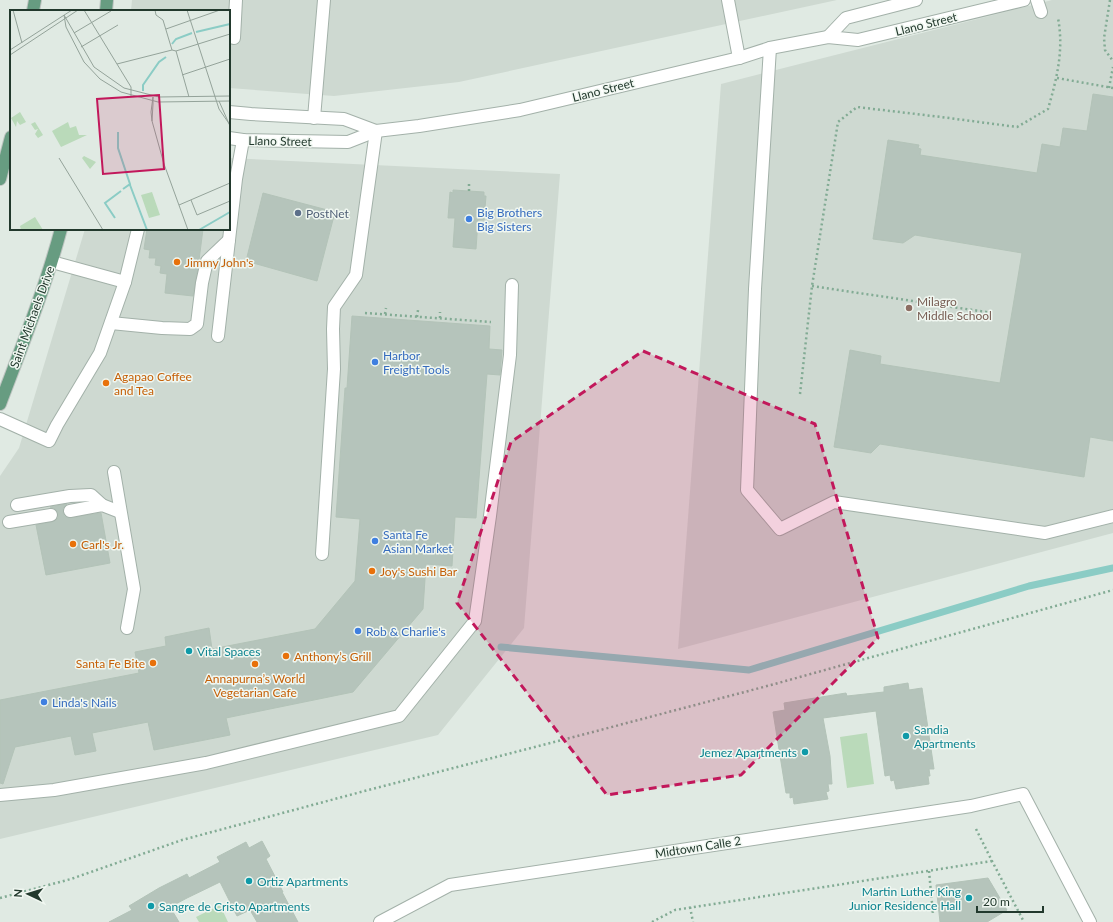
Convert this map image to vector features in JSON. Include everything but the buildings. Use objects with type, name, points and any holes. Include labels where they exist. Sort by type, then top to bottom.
[{"type":"main road","points":[[33,10],[35,0]]},
{"type":"main road","points":[[106,10],[107,0]]},
{"type":"main road","points":[[0,179],[10,140]]},
{"type":"main road","name":"Saint Michaels Drive","points":[[0,404],[34,315],[52,262],[61,230]]},
{"type":"street","points":[[234,38],[236,0]]},
{"type":"street","points":[[314,118],[324,0]]},
{"type":"street","points":[[728,0],[739,58]]},
{"type":"street","points":[[828,37],[846,18],[916,0]]},
{"type":"street","name":"Llano Street","points":[[230,138],[243,140],[348,142],[376,130],[419,126],[520,110],[739,58],[770,48],[828,37],[858,40],[1024,0]]},
{"type":"street","points":[[1036,0],[1041,12]]},
{"type":"street","points":[[770,48],[755,289],[747,490],[780,529],[834,502],[1045,533],[1113,516]]},
{"type":"street","name":"Llano Street","points":[[230,112],[344,119],[376,130]]},
{"type":"street","points":[[322,554],[334,368],[334,307],[356,275],[376,130]]},
{"type":"street","points":[[218,336],[236,179],[243,140]]},
{"type":"street","points":[[0,420],[49,441],[100,353],[125,282],[138,230]]},
{"type":"street","points":[[111,323],[190,329],[197,324],[202,283],[207,261],[229,240]]},
{"type":"street","points":[[52,262],[125,282]]},
{"type":"street","points":[[0,795],[54,790],[206,763],[399,716],[475,620],[490,516],[510,355],[512,285]]},
{"type":"street","points":[[114,472],[134,589],[127,628]]},
{"type":"street","points":[[17,505],[70,496],[91,495],[102,505],[120,512]]},
{"type":"street","points":[[70,511],[102,505]]},
{"type":"street","points":[[9,522],[51,515]]},
{"type":"street","name":"Midtown Calle 2","points":[[380,922],[450,885],[971,806],[1023,794],[1090,922]]},
{"type":"path","points":[[1110,0],[1104,38],[1105,50],[1113,61]]},
{"type":"path","points":[[800,394],[812,286],[838,122],[857,107],[1017,127],[1048,109],[1057,78],[1060,51],[1060,27],[1057,15]]},
{"type":"path","points":[[1057,78],[1111,88],[1113,67]]},
{"type":"path","points":[[469,184],[469,191]]},
{"type":"path","points":[[812,286],[993,313]]},
{"type":"path","points":[[385,314],[386,308]]},
{"type":"path","points":[[417,317],[418,310]]},
{"type":"path","points":[[440,312],[440,318]]},
{"type":"path","points":[[365,313],[491,322]]},
{"type":"path","points":[[0,898],[70,878],[182,840],[764,687],[1113,590]]},
{"type":"path","points":[[976,829],[1024,922]]},
{"type":"path","points":[[652,922],[675,910],[690,907],[992,861]]},
{"type":"path","points":[[929,871],[933,914]]},
{"type":"path","points":[[690,907],[692,922]]},
{"type":"highlighted area","points":[[643,351],[815,424],[878,638],[741,775],[607,795],[457,603],[511,442]]},
{"type":"shaded area","points":[[132,0],[837,0],[459,82],[334,96],[230,88],[230,10],[131,10]]},
{"type":"shaded area","name":"Milagro Middle School","points":[[1052,0],[1113,0],[1113,533],[678,649],[721,84]]},
{"type":"shaded area","points":[[230,158],[560,174],[524,628],[438,735],[0,839],[0,476],[19,448],[85,230],[230,230]]},
{"type":"green space","points":[[867,733],[874,784],[847,788],[840,737]]},
{"type":"green space","points":[[220,905],[228,922],[199,922],[196,917]]},
{"type":"waterway","points":[[501,647],[749,670],[1029,586],[1113,568]]},
{"type":"place","name":"PostNet","points":[[298,213]]},
{"type":"place","name":"Big Brothers Big Sisters","points":[[469,219]]},
{"type":"place","name":"Jimmy John's","points":[[177,262]]},
{"type":"place","name":"Milagro Middle School","points":[[909,308]]},
{"type":"place","name":"Harbor Freight Tools","points":[[375,362]]},
{"type":"place","name":"Agapao Coffee and Tea","points":[[106,383]]},
{"type":"place","name":"Santa Fe Asian Market","points":[[375,541]]},
{"type":"place","name":"Carl's Jr.","points":[[73,544]]},
{"type":"place","name":"Joy's Sushi Bar","points":[[372,571]]},
{"type":"place","name":"Rob & Charlie's","points":[[358,631]]},
{"type":"place","name":"Vital Spaces","points":[[189,651]]},
{"type":"place","name":"Anthony’s Grill","points":[[286,656]]},
{"type":"place","name":"Santa Fe Bite","points":[[153,663]]},
{"type":"place","name":"Annapurna’s World Vegetarian Cafe","points":[[255,664]]},
{"type":"place","name":"Linda's Nails","points":[[44,702]]},
{"type":"place","name":"Sandia Apartments","points":[[906,736]]},
{"type":"place","name":"Jemez Apartments","points":[[805,752]]},
{"type":"place","name":"Ortiz Apartments","points":[[249,881]]},
{"type":"place","name":"Martin Luther King Junior Residence Hall","points":[[969,898]]},
{"type":"place","name":"Sangre de Cristo Apartments","points":[[151,906]]}]
